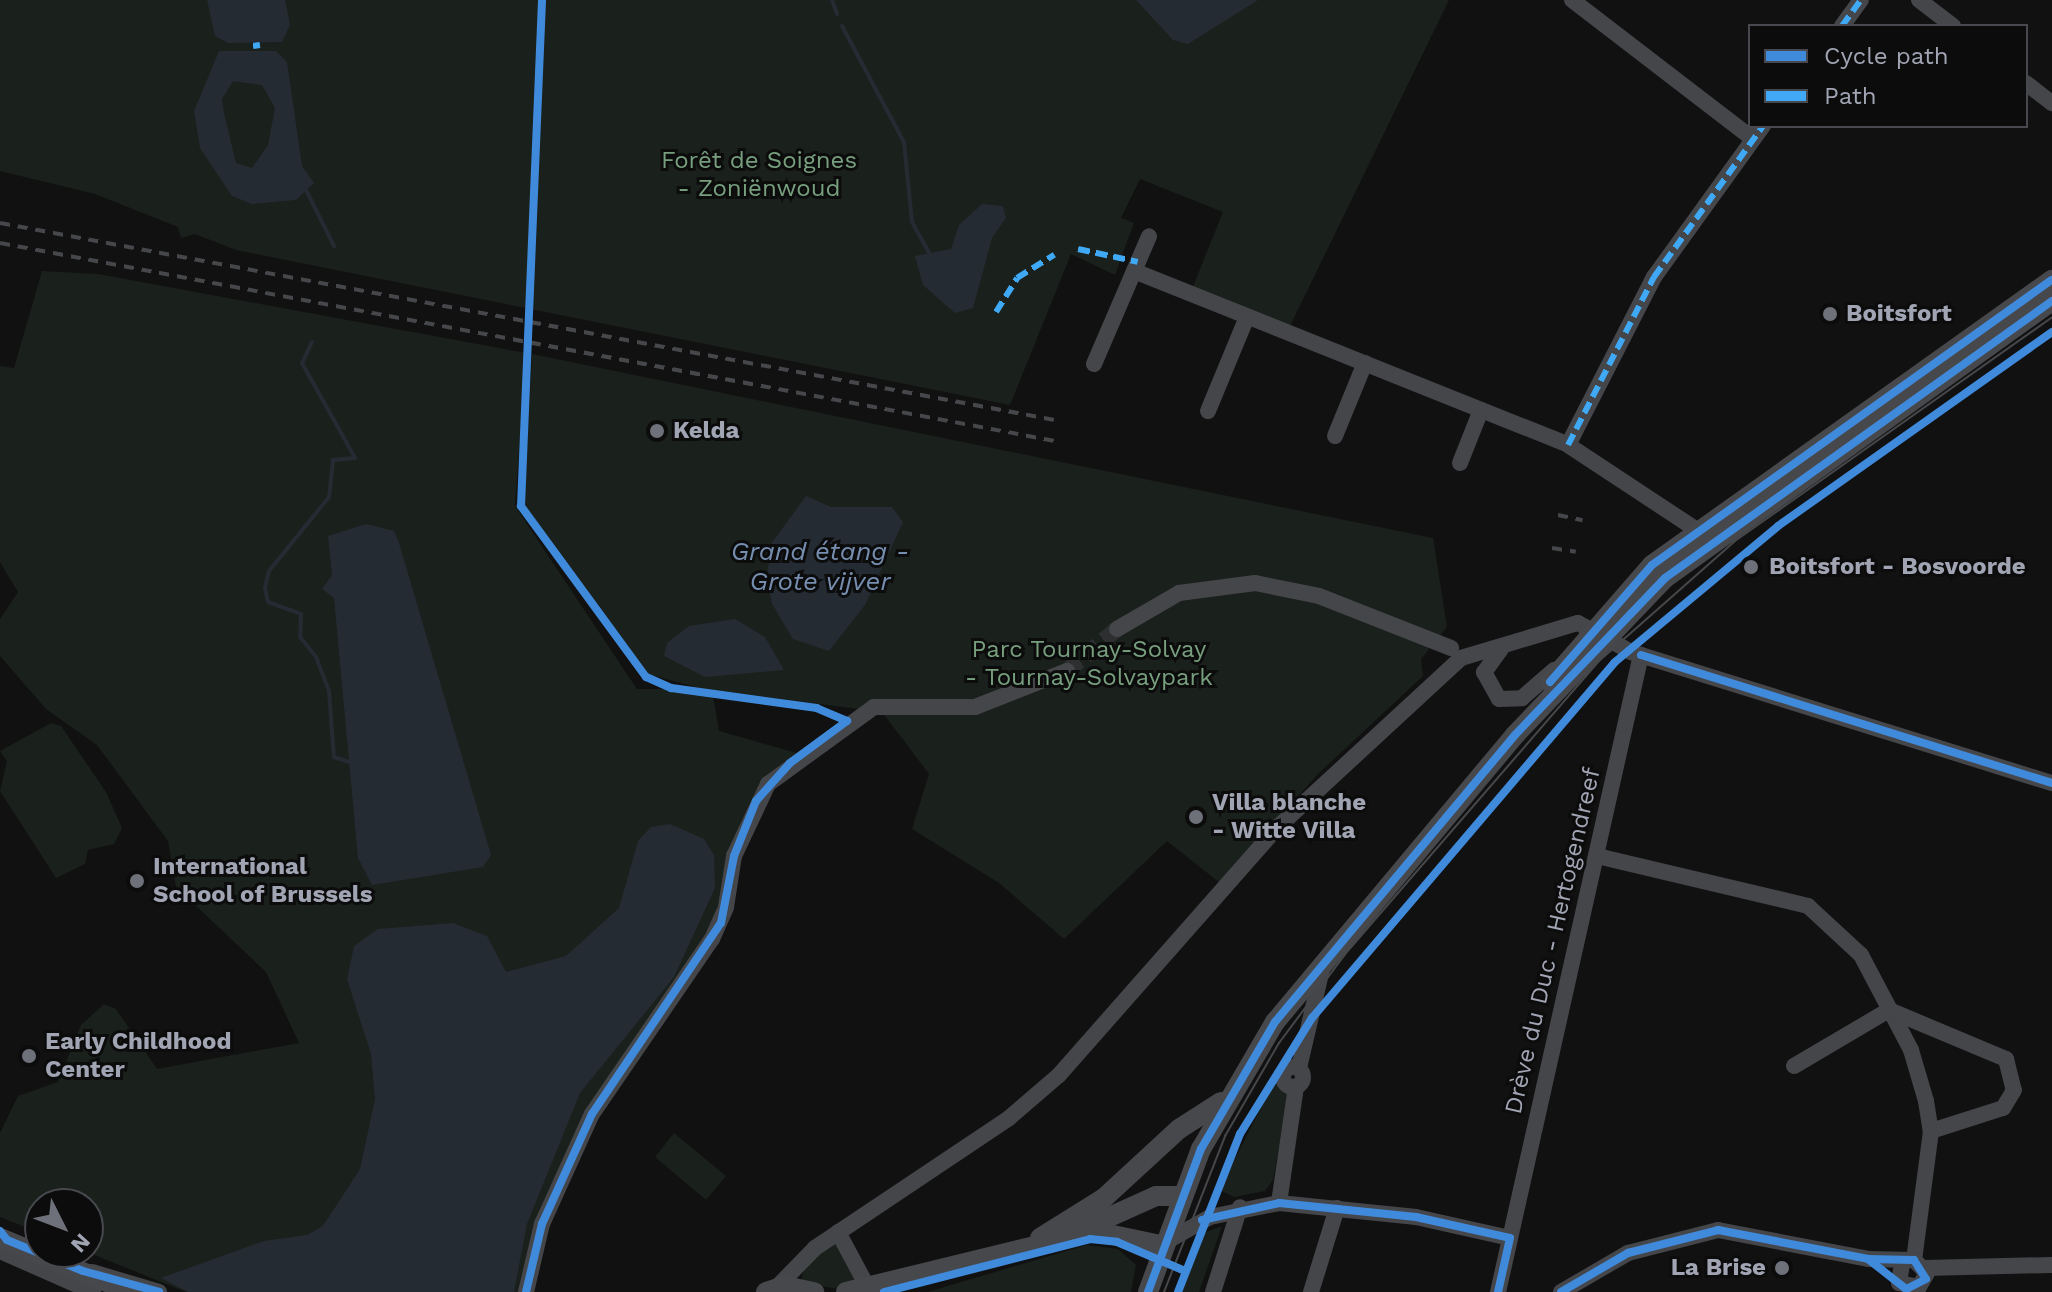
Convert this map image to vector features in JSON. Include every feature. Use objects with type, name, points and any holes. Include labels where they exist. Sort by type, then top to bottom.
[{"type":"main road","points":[[1148,1292],[1160,1245],[1179,1196],[1229,1096],[1324,956],[1515,735],[1598,633],[1634,580],[1697,530],[2052,280]]},
{"type":"main road","points":[[1515,735],[1569,655],[1704,547],[2052,301]]},
{"type":"main road","points":[[1030,1244],[1104,1198],[1179,1129],[1229,1096]]},
{"type":"main road","points":[[854,1291],[1085,1230],[1156,1196],[1179,1196]]},
{"type":"main road","points":[[1085,1230],[1160,1245]]},
{"type":"main road","points":[[2,1240],[131,1292]]},
{"type":"main road","points":[[771,1290],[814,1292]]},
{"type":"street","points":[[1572,0],[1748,125]]},
{"type":"street","points":[[1843,24],[1861,0]]},
{"type":"street","points":[[1919,0],[1950,24]]},
{"type":"street","points":[[2028,85],[2052,103]]},
{"type":"street","points":[[1568,445],[1654,277],[1758,132]]},
{"type":"street","points":[[1094,364],[1149,236]]},
{"type":"street","points":[[1134,271],[1568,445],[1697,530]]},
{"type":"street","points":[[1208,411],[1247,317]]},
{"type":"street","points":[[1335,436],[1365,363]]},
{"type":"street","points":[[1460,463],[1481,410]]},
{"type":"street","points":[[1117,629],[1179,593],[1255,583],[1426,635],[1485,667],[1492,694],[1513,700],[1569,655]]},
{"type":"street","points":[[771,1290],[838,1232],[1009,1118],[1059,1075],[1288,816],[1456,652],[1504,647],[1565,622],[1598,633],[1641,655],[2052,783]]},
{"type":"street","points":[[1485,667],[1504,647]]},
{"type":"street","name":"Drève du Duc - Hertogendreef","points":[[1498,1292],[1641,655]]},
{"type":"street","points":[[526,1292],[542,1224],[592,1114],[717,931],[734,856],[768,784],[874,707],[975,707],[1067,671]]},
{"type":"street","points":[[1597,856],[1808,906],[1861,955],[1911,1050],[1931,1131],[1906,1289],[1921,1290]]},
{"type":"street","points":[[1279,1203],[1296,1086],[1283,1077],[1299,1068],[1324,956]]},
{"type":"street","points":[[1794,1066],[1889,1010]]},
{"type":"street","points":[[1889,1010],[1989,1051],[2015,1073],[2003,1108],[1931,1131]]},
{"type":"street","points":[[1160,1245],[1240,1207],[1279,1203],[1337,1208],[1510,1238]]},
{"type":"street","points":[[1213,1292],[1240,1207]]},
{"type":"street","points":[[1311,1292],[1337,1208]]},
{"type":"street","points":[[1572,1289],[1628,1253],[1718,1230],[1909,1266],[2052,1265]]},
{"type":"street","points":[[838,1232],[854,1291]]},
{"type":"street","points":[[2,1240],[93,1292]]},
{"type":"street","points":[[1909,1266],[1921,1290]]},
{"type":"street","points":[[83,1271],[159,1292]]},
{"type":"green space","name":"Forêt de Soignes - Zoniënwoud","points":[[0,0],[1449,0],[1289,328],[1192,289],[1223,212],[1140,179],[1121,218],[1134,223],[1115,275],[1071,254],[1010,405],[236,250],[195,234],[181,238],[178,227],[95,194],[0,171]]},
{"type":"green space","name":"Parc Tournay-Solvay - Tournay-Solvaypark","points":[[42,271],[98,274],[526,353],[515,506],[637,689],[703,689],[648,674],[632,658],[524,507],[532,354],[1433,538],[1447,627],[1421,659],[1423,676],[1318,774],[1220,883],[1167,841],[1064,939],[999,883],[912,829],[929,774],[882,712],[712,690],[719,731],[797,753],[755,794],[707,938],[606,1083],[524,1292],[186,1292],[104,1259],[104,1188],[24,1188],[24,1227],[0,1217],[0,1133],[18,1096],[58,1082],[81,1025],[104,1004],[116,1009],[157,1069],[299,1043],[266,972],[176,887],[168,841],[97,745],[46,709],[0,656],[0,619],[18,592],[0,562],[0,366],[14,368]]},
{"type":"green space","points":[[51,723],[61,726],[106,792],[122,828],[114,844],[88,850],[85,864],[56,878],[0,791],[7,761],[0,751]]},
{"type":"green space","points":[[1280,1071],[1289,1092],[1273,1180],[1265,1191],[1234,1197],[1219,1190]]},
{"type":"green space","points":[[674,1133],[726,1176],[706,1200],[655,1157]]},
{"type":"green space","points":[[1222,1226],[1199,1292],[1181,1292],[1201,1234]]},
{"type":"green space","points":[[838,1240],[856,1281],[839,1289],[801,1283],[804,1266]]},
{"type":"green space","points":[[1087,1245],[1118,1249],[1136,1265],[1131,1292],[927,1292]]},
{"type":"water","points":[[207,0],[285,0],[290,25],[282,42],[228,43],[215,36]]},
{"type":"water","points":[[1136,0],[1258,0],[1188,44],[1173,40]]},
{"type":"water","points":[[219,51],[276,51],[287,62],[302,166],[314,183],[296,200],[252,204],[232,196],[200,148],[194,111]],"holes":[[[233,81],[262,85],[275,108],[268,145],[252,168],[236,163],[222,99]]]},
{"type":"water","points":[[982,204],[1003,206],[1006,218],[992,238],[973,308],[955,313],[923,285],[915,256],[951,249],[959,225]]},
{"type":"water","name":"Grand étang - Grote vijver","points":[[806,496],[831,507],[892,507],[903,522],[865,605],[829,651],[793,639],[772,604],[767,577],[771,544]]},
{"type":"water","points":[[366,524],[394,531],[399,543],[491,855],[483,867],[372,885],[358,858],[334,598],[322,589],[332,575],[328,536]]},
{"type":"water","points":[[735,619],[765,637],[784,670],[705,677],[664,656],[667,643],[689,626]]},
{"type":"water","points":[[670,824],[704,839],[714,855],[715,888],[674,977],[580,1093],[527,1224],[514,1292],[188,1292],[161,1278],[264,1241],[307,1235],[323,1226],[360,1169],[375,1099],[371,1054],[347,979],[354,946],[378,929],[453,923],[487,936],[506,972],[566,956],[619,908],[638,841],[651,827]]},
{"type":"waterway","points":[[832,0],[837,14]]},
{"type":"waterway","points":[[842,26],[904,142],[912,222],[930,255]]},
{"type":"waterway","points":[[306,190],[334,246]]},
{"type":"waterway","points":[[312,342],[302,363],[355,458],[333,460],[329,497],[269,571],[265,587],[268,602],[301,614],[300,637],[316,657],[329,691],[334,757],[353,763]]},
{"type":"tunnel","points":[[1067,671],[1117,629]]},
{"type":"tram line","points":[[1164,1292],[1225,1136],[1279,1043],[1346,953],[1599,661],[1735,541],[2052,317]]},
{"type":"railway","points":[[0,223],[1060,421]]},
{"type":"railway","points":[[0,243],[1055,441]]},
{"type":"railway","points":[[1558,515],[1582,520]]},
{"type":"railway","points":[[1552,548],[1576,552]]},
{"type":"marked path","points":[[1843,24],[1861,0]]},
{"type":"marked path","points":[[253,46],[260,45]]},
{"type":"marked path","points":[[1568,445],[1654,277],[1762,128]]},
{"type":"marked path","points":[[1078,249],[1138,262]]},
{"type":"marked path","points":[[996,312],[1017,278],[1054,255]]},
{"type":"cycle path","points":[[526,1292],[542,1224],[592,1114],[721,923],[734,856],[756,801],[790,763],[847,721],[817,708],[671,688],[646,677],[521,506],[542,0]]},
{"type":"cycle path","points":[[1550,682],[1652,565],[2052,280]]},
{"type":"cycle path","points":[[1148,1292],[1201,1149],[1275,1022],[1515,735],[1665,578],[2052,301]]},
{"type":"cycle path","points":[[1178,1292],[1240,1134],[1312,1018],[1615,662],[1778,526],[2052,332]]},
{"type":"cycle path","points":[[1641,655],[2052,783]]},
{"type":"cycle path","points":[[1202,1220],[1279,1203],[1416,1217],[1510,1238],[1498,1292]]},
{"type":"cycle path","points":[[1561,1292],[1628,1253],[1718,1230],[1868,1259],[1914,1260],[1926,1279],[1906,1289],[1868,1259]]},
{"type":"cycle path","points":[[0,1231],[7,1240],[83,1271],[159,1292]]},
{"type":"cycle path","points":[[884,1292],[1090,1239],[1117,1242],[1185,1271]]},
{"type":"place","name":"Boitsfort","points":[[1830,314]]},
{"type":"place","name":"Kelda","points":[[657,431]]},
{"type":"place","name":"Boitsfort - Bosvoorde","points":[[1751,567]]},
{"type":"place","name":"Villa blanche - Witte Villa","points":[[1196,817]]},
{"type":"place","name":"International School of Brussels","points":[[137,881]]},
{"type":"place","name":"Early Childhood Center","points":[[29,1056]]},
{"type":"place","name":"La Brise","points":[[1782,1268]]}]
